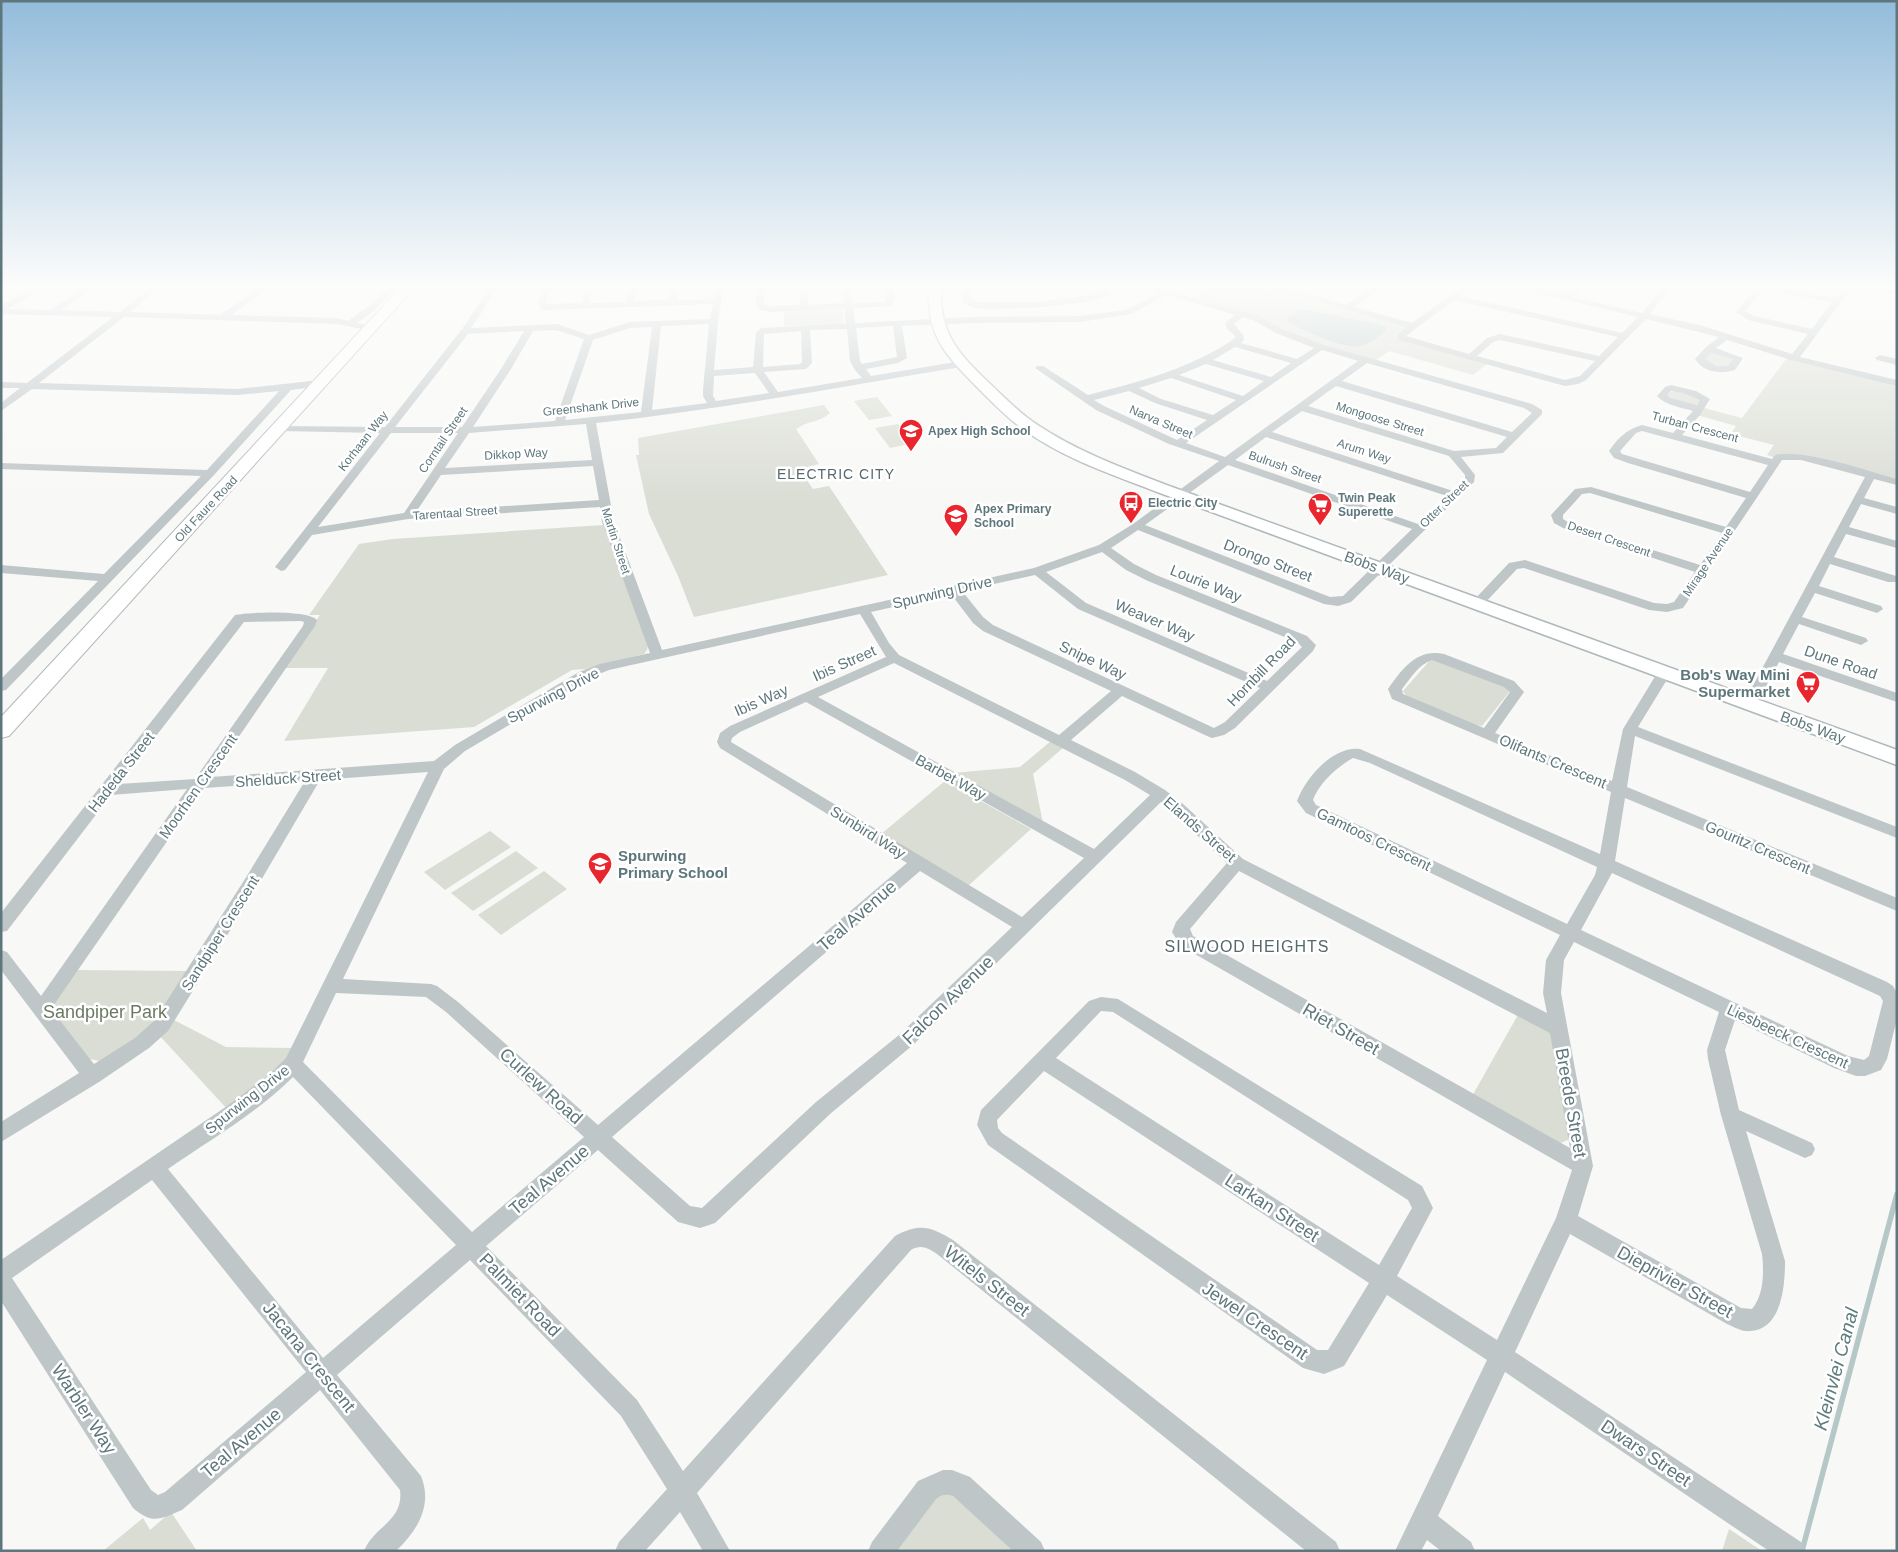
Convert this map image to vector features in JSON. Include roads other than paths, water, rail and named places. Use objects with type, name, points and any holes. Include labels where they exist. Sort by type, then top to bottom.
[{"type":"main road","name":"Old Faure Road","points":[[1,731],[281,428],[343,358]]},
{"type":"street","points":[[1,408],[66,358]]},
{"type":"street","name":"Korhaan Way","points":[[281,567],[443,358]]},
{"type":"street","name":"Corntail Street","points":[[408,516],[512,358]]},
{"type":"street","points":[[559,424],[582,358]]},
{"type":"street","points":[[646,415],[653,358]]},
{"type":"street","points":[[711,358],[708,396],[713,405]]},
{"type":"street","points":[[759,358],[758,370],[775,395]]},
{"type":"street","points":[[710,373],[758,370],[809,378],[807,358]]},
{"type":"street","points":[[855,358],[858,368],[868,380]]},
{"type":"street","points":[[858,368],[895,362],[901,358]]},
{"type":"street","name":"Bobs Way","points":[[957,358],[1007,408],[1031,428],[1078,455],[1379,568],[1897,758]]},
{"type":"street","points":[[1085,399],[1171,375],[1211,358]]},
{"type":"street","points":[[1285,358],[1298,362]]},
{"type":"street","points":[[1178,444],[1303,358]]},
{"type":"street","points":[[1360,358],[1536,409],[1538,413],[1499,451],[1453,454]]},
{"type":"street","points":[[1471,358],[1565,383],[1579,380],[1600,359]]},
{"type":"street","points":[[1796,358],[1897,384]]},
{"type":"street","points":[[1882,358],[1897,362]]},
{"type":"street","name":"Spurwing Drive","points":[[1,1273],[276,1081],[293,1064],[438,766],[460,748],[584,675],[604,667],[955,590],[1037,570],[1103,548],[1137,526],[1365,360]]},
{"type":"street","points":[[1207,361],[1271,380]]},
{"type":"street","name":"Greenshank Drive","points":[[281,428],[466,429],[591,421],[646,415],[775,395],[809,378],[868,380],[961,364]]},
{"type":"street","name":"Narva Street","points":[[1040,368],[1100,408],[1178,444],[1226,461]]},
{"type":"street","points":[[1171,375],[1243,399]]},
{"type":"street","points":[[1334,382],[1515,436]]},
{"type":"street","points":[[1,384],[237,392],[320,383]]},
{"type":"street","points":[[1,687],[210,473],[288,387]]},
{"type":"street","points":[[1130,387],[1158,400],[1214,419]]},
{"type":"street","name":"Mongoose Street","points":[[1300,407],[1453,454]]},
{"type":"street","points":[[1676,436],[1698,409]]},
{"type":"street","name":"Martin Street","points":[[591,421],[596,463],[608,522],[658,656]]},
{"type":"street","name":"Turban Crescent","points":[[1752,496],[1632,461],[1618,456],[1614,451],[1635,429],[1648,428],[1774,463]]},
{"type":"street","name":"Arum Way","points":[[1264,433],[1454,495]]},
{"type":"street","name":"Otter Street","points":[[1379,568],[1471,477],[1453,454]]},
{"type":"street","points":[[1774,463],[1779,457],[1796,456],[1897,482]]},
{"type":"street","name":"Bulrush Street","points":[[1226,461],[1420,528]]},
{"type":"street","name":"Dikkop Way","points":[[437,472],[596,463]]},
{"type":"street","name":"Mirage Avenue","points":[[1478,604],[1513,566],[1521,564],[1535,566],[1662,608],[1672,608],[1679,605],[1774,463]]},
{"type":"street","points":[[1,466],[210,473]]},
{"type":"street","points":[[1750,704],[1872,475]]},
{"type":"street","name":"Desert Crescent","points":[[1702,570],[1567,526],[1558,521],[1557,515],[1579,490],[1591,490],[1728,531]]},
{"type":"street","points":[[1858,500],[1897,511]]},
{"type":"street","name":"Tarentaal Street","points":[[308,532],[408,516],[604,503]]},
{"type":"street","name":"Drongo Street","points":[[1137,526],[1333,602],[1347,599],[1379,568]]},
{"type":"street","points":[[1843,530],[1897,545]]},
{"type":"street","name":"Lourie Way","points":[[1103,548],[1130,567],[1152,578],[1302,639]]},
{"type":"street","points":[[1827,559],[1892,579]]},
{"type":"street","points":[[1,569],[106,578]]},
{"type":"street","name":"Weaver Way","points":[[1037,570],[1059,590],[1082,606],[1269,687]]},
{"type":"street","points":[[1812,588],[1877,609]]},
{"type":"street","name":"Snipe Way","points":[[955,590],[978,620],[988,628],[1212,732],[1219,732],[1230,725]]},
{"type":"street","name":"Elands Street","points":[[863,610],[883,644],[894,658],[1130,776],[1160,794],[1237,863],[1558,1028]]},
{"type":"street","name":"Moorhen Crescent","points":[[41,1010],[200,784],[309,626],[311,620],[302,617],[240,618]]},
{"type":"street","name":"Hadeda Street","points":[[1,926],[240,618]]},
{"type":"street","points":[[1795,619],[1862,641]]},
{"type":"street","name":"Hornbill Road","points":[[1230,725],[1308,648],[1309,645],[1302,639]]},
{"type":"street","name":"Olifants Crescent","points":[[1487,734],[1518,692],[1509,684],[1439,657],[1429,655],[1422,658],[1395,689],[1397,696],[1401,699],[1619,789]]},
{"type":"street","name":"Dune Road","points":[[1776,656],[1897,698]]},
{"type":"street","name":"Ibis Street","points":[[807,698],[894,658]]},
{"type":"street","name":"Breede Street","points":[[1408,1551],[1566,1220],[1579,1183],[1583,1166],[1552,993],[1552,975],[1555,960],[1603,875],[1607,862],[1630,729],[1664,673]]},
{"type":"street","points":[[1060,742],[1120,690]]},
{"type":"street","name":"Ibis Way","points":[[729,732],[807,698]]},
{"type":"street","name":"Barbet Way","points":[[807,698],[1096,857]]},
{"type":"street","points":[[1630,729],[1897,833]]},
{"type":"street","name":"Sunbird Way","points":[[729,732],[723,739],[726,745],[918,864],[1024,926]]},
{"type":"street","name":"Gamtoos Crescent","points":[[1571,933],[1320,814],[1307,805],[1305,797],[1339,759],[1344,755],[1356,753],[1607,862]]},
{"type":"street","name":"Shelduck Street","points":[[107,790],[438,766]]},
{"type":"street","name":"Sandpiper Crescent","points":[[1,1133],[142,1043],[161,1026],[241,899],[315,776]]},
{"type":"street","name":"Gouritz Crescent","points":[[1619,789],[1897,905]]},
{"type":"street","name":"Falcon Avenue","points":[[729,1198],[823,1108],[906,1040],[1160,794]]},
{"type":"street","name":"Liesbeeck Crescent","points":[[1571,933],[1855,1068],[1866,1069],[1873,1066],[1878,1059],[1892,1001],[1888,991],[1872,982],[1607,862]]},
{"type":"street","name":"Riet Street","points":[[1237,863],[1182,927],[1181,932],[1187,941],[1583,1166]]},
{"type":"street","name":"Teal Avenue","points":[[180,1495],[918,864]]},
{"type":"street","points":[[1,957],[92,1076]]},
{"type":"street","name":"Curlew Road","points":[[332,986],[406,987],[431,991],[442,998],[685,1215],[700,1218],[708,1216],[729,1198]]},
{"type":"street","name":"Jewel Crescent","points":[[1112,1004],[1415,1193],[1423,1208],[1383,1280],[1336,1358],[1326,1363],[1318,1363],[1311,1360],[994,1139],[987,1127],[988,1116],[1095,1006],[1112,1004]]},
{"type":"street","name":"Dieprivier Street","points":[[1566,1220],[1726,1312],[1743,1319],[1758,1318],[1764,1312],[1774,1282],[1775,1268],[1759,1204],[1731,1115],[1716,1050],[1729,1009]]},
{"type":"street","name":"Larkan Street","points":[[1043,1060],[1501,1356]]},
{"type":"street","name":"Palmiet Road","points":[[293,1064],[630,1408],[717,1551]]},
{"type":"street","points":[[1731,1115],[1805,1149]]},
{"type":"street","name":"Jacana Crescent","points":[[154,1168],[323,1373],[412,1485],[415,1498],[408,1519],[377,1551]]},
{"type":"street","name":"Witels Street","points":[[628,1551],[903,1243],[913,1236],[932,1238],[1327,1551]]},
{"type":"street","name":"Warbler Way","points":[[1,1281],[146,1504],[158,1507],[173,1501],[180,1495]]},
{"type":"street","name":"Dwars Street","points":[[1501,1356],[1792,1551]]},
{"type":"street","points":[[881,1551],[927,1490],[934,1484],[952,1482],[961,1486],[1032,1551]]},
{"type":"street","points":[[1423,1522],[1462,1551]]},
{"type":"waterway","name":"Kleinvlei Canal","points":[[1802,1551],[1897,1194]]},
{"type":"place","name":"Apex High School","points":[[911,452]]},
{"type":"place","name":"Electric City","points":[[1131,524]]},
{"type":"place","name":"Twin Peak Superette","points":[[1320,526]]},
{"type":"place","name":"Apex Primary School","points":[[956,537]]},
{"type":"place","name":"Bob's Way Mini Supermarket","points":[[1808,704]]},
{"type":"place","name":"Spurwing Primary School","points":[[600,885]]},
{"type":"district","name":"ELECTRIC CITY","points":[[836,474]]},
{"type":"district","name":"SILWOOD HEIGHTS","points":[[1247,946]]},
{"type":"park label","name":"Sandpiper Park","points":[[105,1012]]}]
